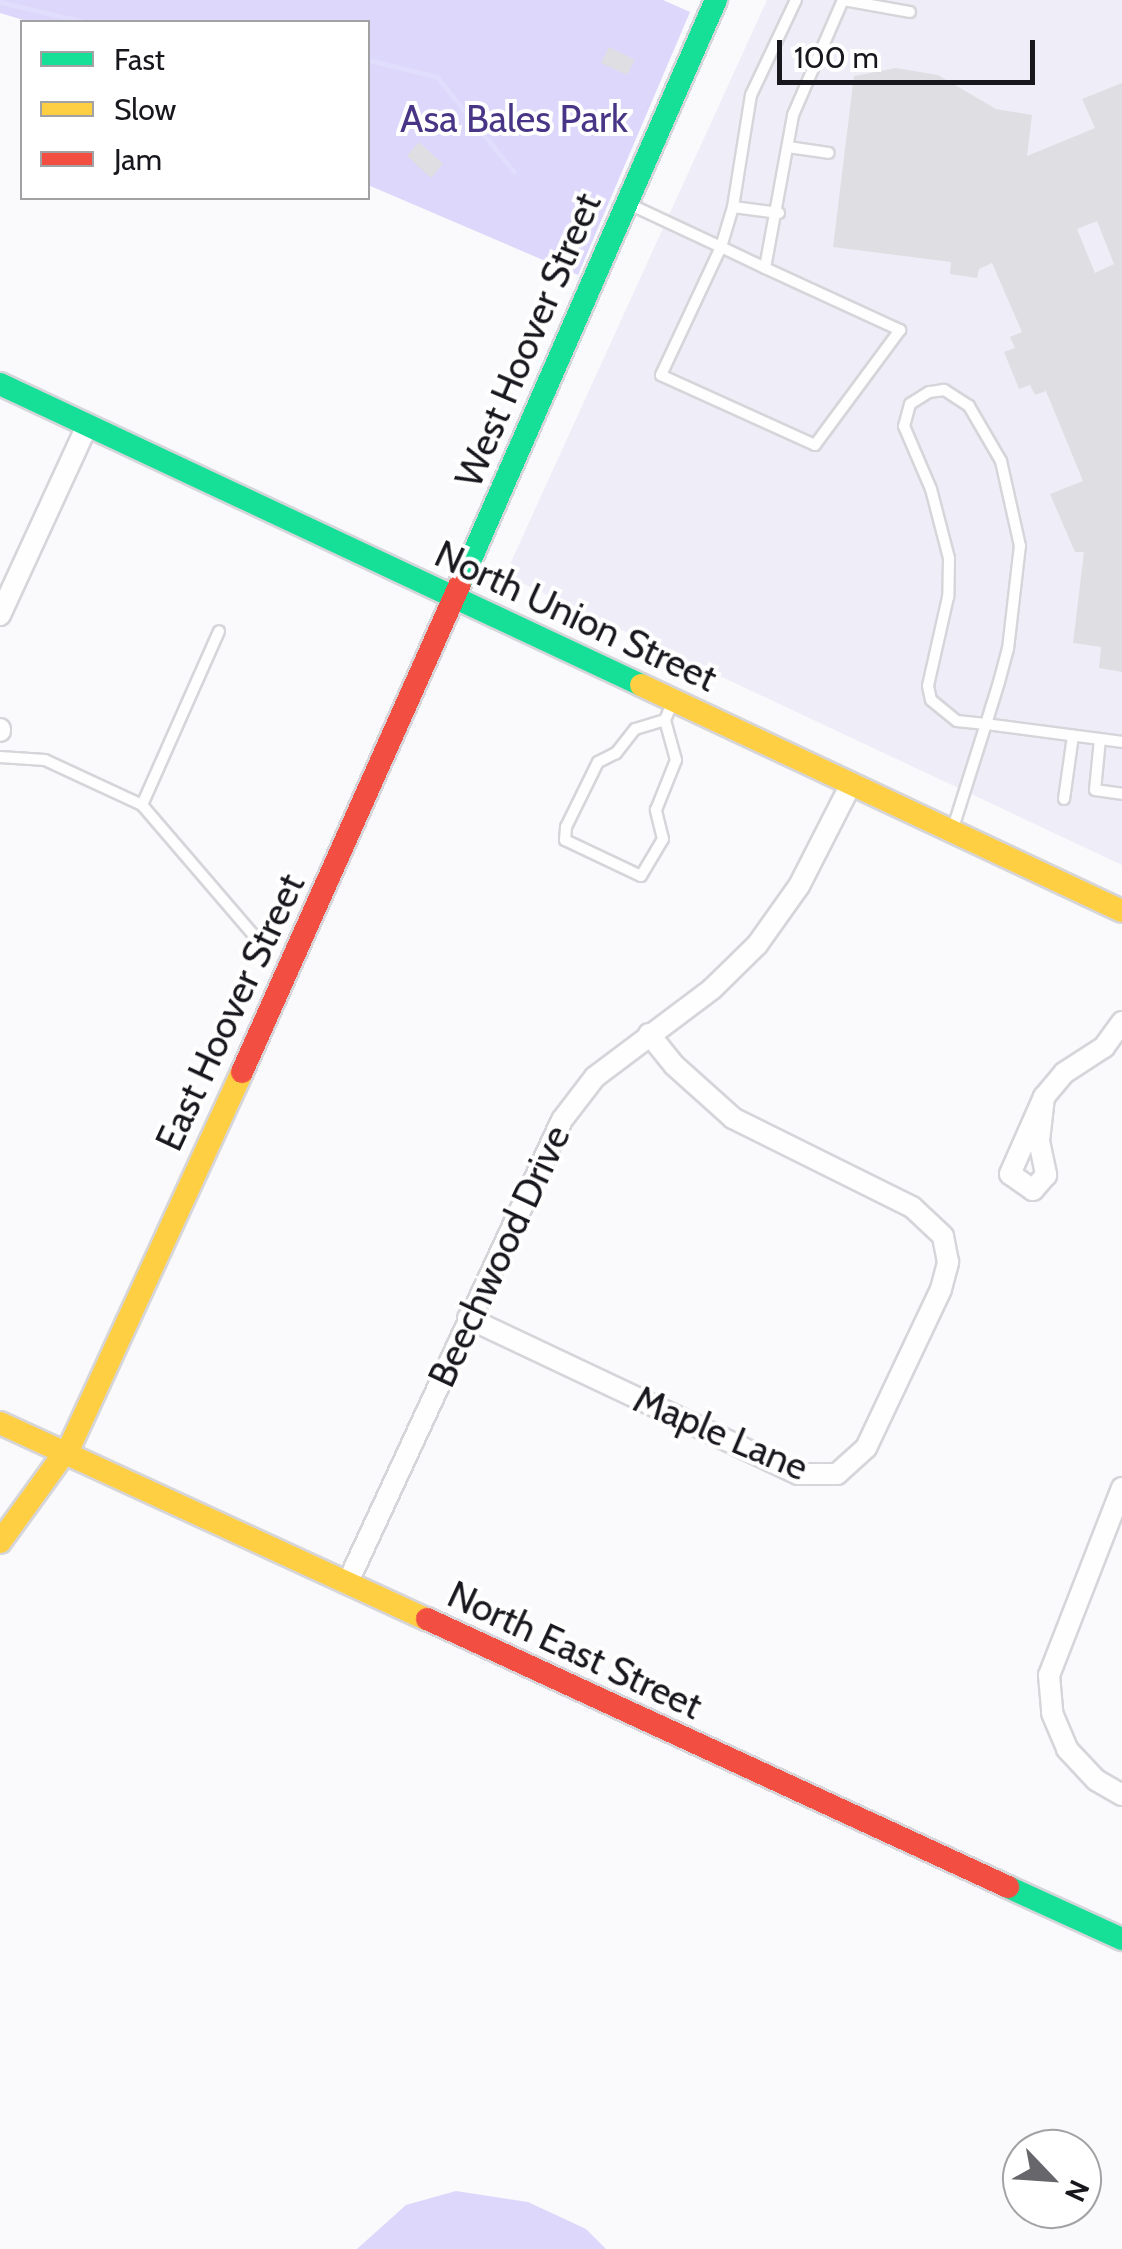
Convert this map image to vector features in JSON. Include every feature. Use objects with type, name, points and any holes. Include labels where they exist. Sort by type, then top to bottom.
[{"type":"street","name":"West Hoover Street","points":[[456,598],[716,0]]},
{"type":"street","name":"North Union Street","points":[[0,384],[456,598],[669,710],[851,784],[1122,911]]},
{"type":"street","points":[[0,615],[87,426]]},
{"type":"street","name":"East Hoover Street","points":[[0,1542],[66,1454],[456,598]]},
{"type":"street","name":"Beechwood Drive","points":[[347,1584],[562,1120],[595,1076],[712,989],[757,946],[799,886],[851,784]]},
{"type":"street","points":[[1044,1097],[1064,1073],[1104,1047],[1122,1022]]},
{"type":"street","name":"Maple Lane","points":[[468,1318],[798,1474],[838,1474],[866,1448],[942,1289],[948,1262],[943,1236],[912,1206],[733,1118],[649,1034]]},
{"type":"street","name":"North East Street","points":[[0,1423],[1122,1940]]},
{"type":"street","points":[[1122,1488],[1049,1674],[1052,1713],[1067,1749],[1122,1796]]},
{"type":"lane","points":[[626,202],[722,247],[765,268],[900,330],[815,445],[662,375],[722,247],[751,96],[796,0]]},
{"type":"lane","points":[[765,268],[779,213],[793,115],[843,0],[910,12]]},
{"type":"lane","points":[[788,147],[829,153]]},
{"type":"lane","points":[[732,207],[779,213]]},
{"type":"lane","points":[[952,831],[986,724],[1018,596],[1014,504],[1001,461],[969,406],[944,390],[929,392],[910,404],[904,426],[931,490],[949,558],[948,597],[928,686],[941,712],[957,721],[986,724],[1122,742]]},
{"type":"lane","points":[[142,805],[219,631]]},
{"type":"lane","points":[[669,710],[676,760],[656,810],[663,840],[641,876],[565,840],[566,827],[598,762],[616,753],[634,729],[669,710]]},
{"type":"lane","points":[[1064,798],[1073,736]]},
{"type":"lane","points":[[1100,739],[1095,790],[1122,794]]},
{"type":"lane","points":[[0,757],[44,760],[142,805],[255,937]]},
{"type":"shaded area","points":[[767,0],[1122,0],[1122,865],[505,575]]},
{"type":"green space","name":"Asa Bales Park","points":[[0,0],[663,0],[690,12],[578,275],[370,186],[370,20],[23,20],[0,13]]},
{"type":"green space","points":[[456,2191],[528,2202],[586,2229],[606,2249],[357,2249],[406,2205]]},
{"type":"building","points":[[609,47],[635,60],[627,75],[601,63]]},
{"type":"building","points":[[896,68],[938,75],[996,109],[1032,115],[1027,156],[1095,128],[1082,99],[1122,83],[1122,672],[1099,668],[1101,647],[1073,643],[1084,552],[1075,552],[1050,494],[1083,481],[1046,391],[1035,395],[1030,385],[1019,389],[1004,352],[1015,348],[1010,337],[1022,332],[992,263],[979,269],[977,278],[950,274],[951,262],[833,247],[854,76]],"holes":[[[1097,221],[1114,264],[1095,273],[1077,229]]]},
{"type":"building","points":[[419,142],[443,164],[431,178],[407,156]]},
{"type":"waterway","points":[[0,2],[76,20]]},
{"type":"waterway","points":[[370,60],[437,77],[514,172]]},
{"type":"traffic: fast","points":[[460,584],[716,0]]},
{"type":"traffic: fast","points":[[0,384],[641,685]]},
{"type":"traffic: fast","points":[[1008,1887],[1122,1939]]},
{"type":"traffic: slow","points":[[641,685],[1122,911]]},
{"type":"traffic: slow","points":[[0,1542],[71,1444],[242,1072]]},
{"type":"traffic: slow","points":[[0,1423],[427,1619]]},
{"type":"traffic: jam","points":[[242,1072],[460,584]]},
{"type":"traffic: jam","points":[[427,1619],[1008,1887]]}]
